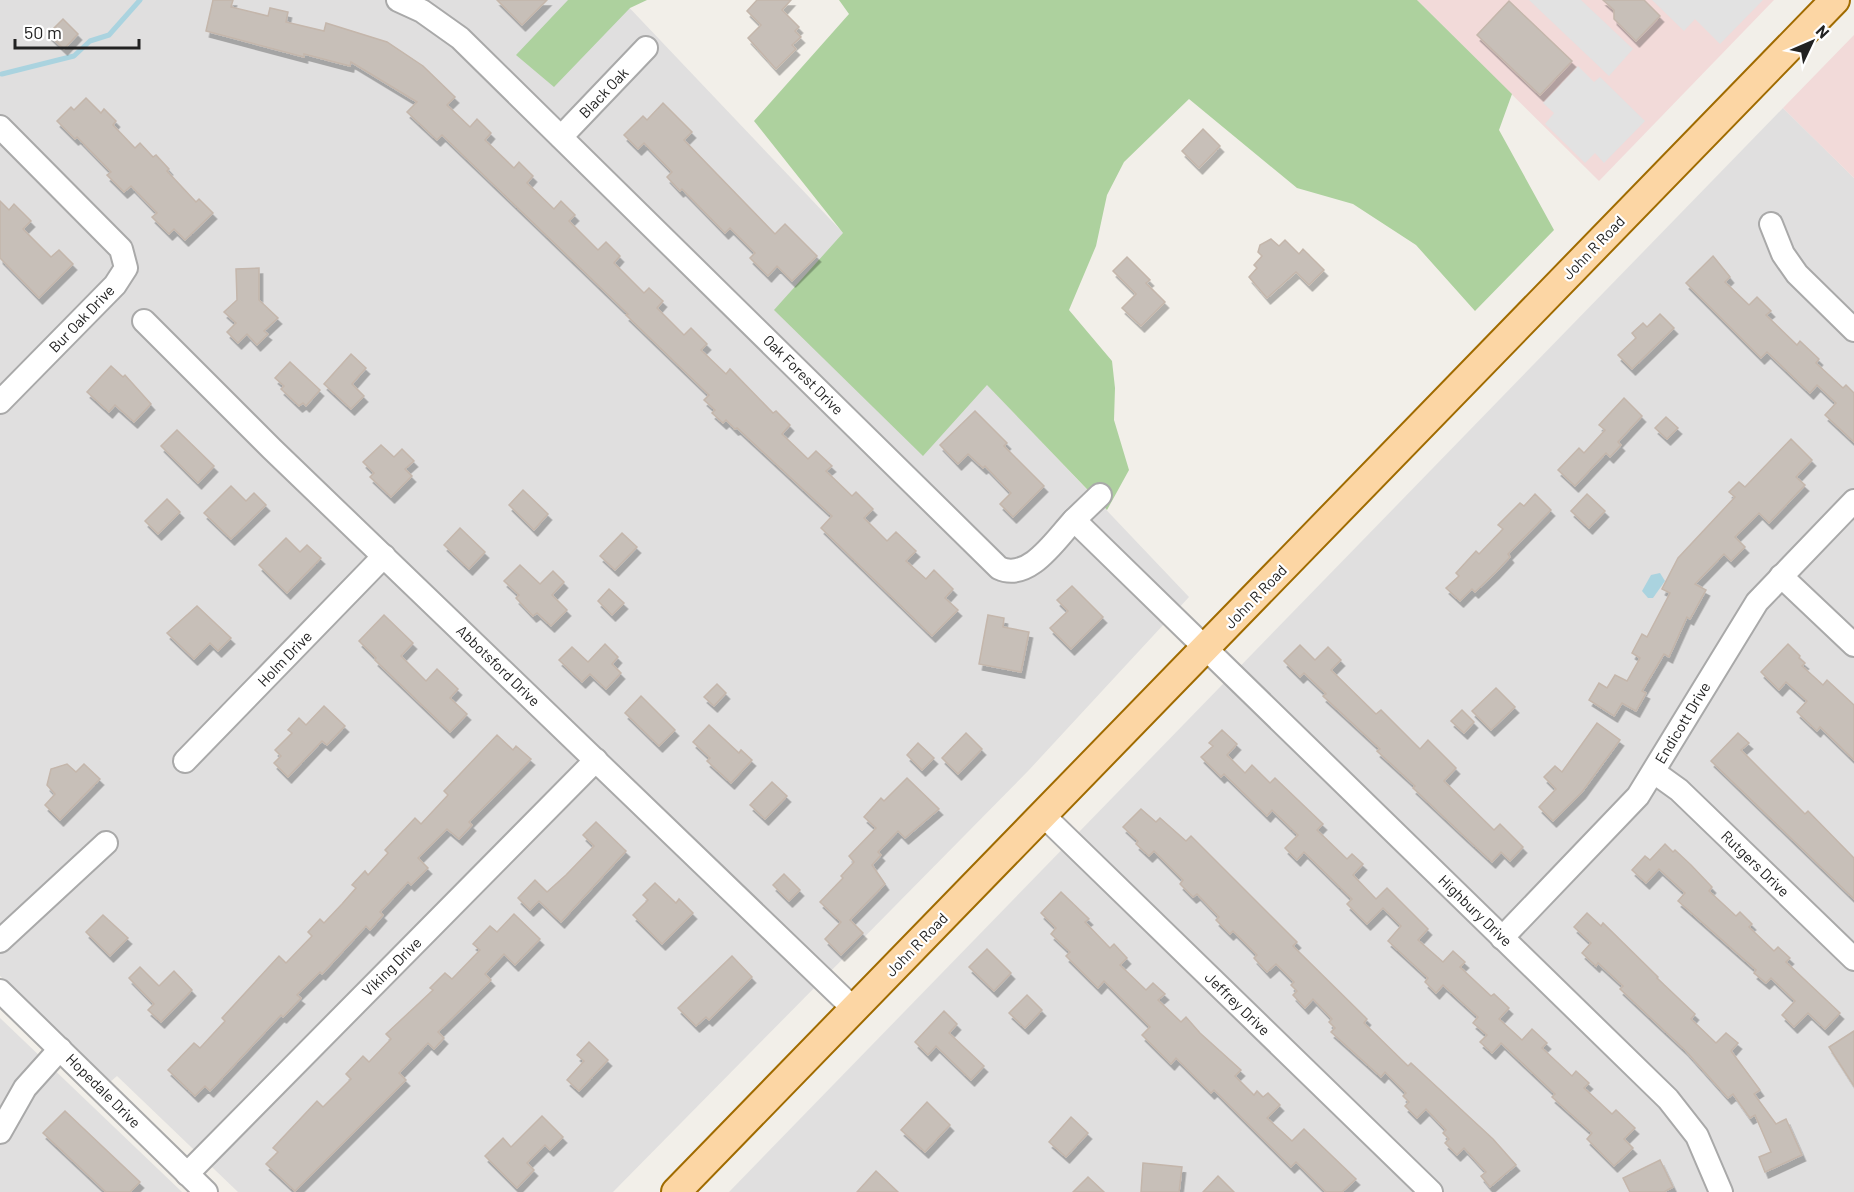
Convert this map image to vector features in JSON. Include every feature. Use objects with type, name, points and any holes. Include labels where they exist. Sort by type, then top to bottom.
[{"type":"main road","name":"John R Road","points":[[676,1192],[1835,0]]},
{"type":"street","name":"Oak Forest Drive","points":[[398,0],[422,10],[460,38],[999,568],[1014,572],[1027,568],[1100,495]]},
{"type":"street","name":"Black Oak","points":[[561,137],[646,48]]},
{"type":"street","name":"Bur Oak Drive","points":[[0,127],[121,249],[126,268],[115,285],[0,402]]},
{"type":"street","points":[[1771,224],[1783,254],[1797,274],[1854,330]]},
{"type":"street","name":"Abbotsford Drive","points":[[144,321],[854,1009]]},
{"type":"street","name":"Endicott Drive","points":[[1502,938],[1627,809],[1654,772],[1757,602],[1854,501]]},
{"type":"street","points":[[1074,520],[1205,649]]},
{"type":"street","name":"Holm Drive","points":[[185,760],[384,556]]},
{"type":"street","points":[[1781,576],[1854,645]]},
{"type":"street","name":"Highbury Drive","points":[[1205,649],[1668,1099],[1697,1136],[1721,1192]]},
{"type":"street","name":"Viking Drive","points":[[187,1174],[596,760]]},
{"type":"street","name":"Rutgers Drive","points":[[1654,772],[1679,790],[1854,959]]},
{"type":"street","name":"Jeffrey Drive","points":[[1043,815],[1431,1192]]},
{"type":"street","points":[[0,941],[106,843]]},
{"type":"street","name":"Hopedale Drive","points":[[0,990],[206,1192]]},
{"type":"street","points":[[0,1132],[25,1088],[60,1049]]},
{"type":"shaded area","points":[[0,0],[622,0],[1189,597],[1029,770],[613,1192],[238,1192],[117,1076],[110,1082],[0,976]]},
{"type":"shaded area","points":[[1417,0],[1774,0],[1599,181]]},
{"type":"shaded area","points":[[1529,0],[1581,0],[1633,49],[1609,76]]},
{"type":"shaded area","points":[[1652,0],[1763,0],[1720,44],[1695,19],[1684,31]]},
{"type":"shaded area","points":[[1854,35],[1854,178],[1783,108]]},
{"type":"shaded area","points":[[1578,66],[1594,82],[1600,77],[1645,121],[1604,163],[1595,153],[1585,163],[1545,124],[1554,113],[1543,103]]},
{"type":"shaded area","points":[[1783,108],[1854,178],[1854,1192],[729,1192]]},
{"type":"shaded area","points":[[0,1018],[182,1192],[0,1192]]},
{"type":"green space","points":[[568,0],[647,0],[630,8],[554,87],[516,55]]},
{"type":"green space","points":[[839,0],[1417,0],[1512,94],[1499,130],[1554,230],[1475,311],[1416,245],[1353,204],[1297,188],[1189,99],[1124,162],[1107,195],[1096,246],[1069,310],[1112,361],[1115,388],[1114,420],[1129,470],[1107,510],[987,385],[923,456],[774,310],[843,233],[754,121],[849,14]]},
{"type":"water","points":[[1660,573],[1665,581],[1653,598],[1648,598],[1642,591],[1651,575]]},
{"type":"building","points":[[213,0],[233,0],[231,7],[268,16],[270,8],[288,12],[286,22],[324,31],[326,23],[387,42],[423,66],[455,97],[447,105],[470,127],[477,119],[491,133],[485,140],[514,168],[519,162],[533,176],[527,183],[554,209],[561,201],[575,215],[569,221],[598,250],[606,242],[620,256],[614,263],[644,293],[649,288],[663,301],[657,308],[684,335],[691,328],[707,344],[701,350],[726,374],[730,369],[773,413],[776,411],[790,425],[782,434],[808,459],[816,451],[832,466],[826,471],[852,496],[856,492],[873,509],[864,518],[887,541],[896,532],[916,551],[906,561],[926,579],[934,570],[953,589],[945,598],[958,610],[932,636],[821,528],[832,516],[737,428],[735,429],[726,420],[723,423],[712,413],[715,410],[704,400],[709,395],[626,315],[628,314],[442,135],[437,140],[407,112],[417,102],[351,62],[350,66],[304,54],[304,57],[206,31]]},
{"type":"building","points":[[497,0],[547,0],[522,25]]},
{"type":"building","points":[[757,0],[791,0],[782,10],[799,27],[795,31],[801,37],[792,45],[796,49],[776,69],[748,38],[761,25],[747,11]]},
{"type":"building","points":[[1603,0],[1644,0],[1660,16],[1636,41],[1614,19],[1614,10]]},
{"type":"building","points":[[1509,1],[1572,61],[1540,95],[1477,35]]},
{"type":"building","points":[[63,19],[78,34],[64,49],[48,34]]},
{"type":"building","points":[[86,98],[101,113],[104,109],[116,121],[113,125],[135,148],[140,143],[153,157],[156,155],[169,169],[167,171],[196,202],[199,199],[213,213],[185,240],[174,229],[169,234],[152,217],[157,213],[131,186],[124,192],[107,175],[111,172],[77,137],[75,139],[57,121],[71,107],[74,110]]},
{"type":"building","points":[[663,103],[692,132],[684,140],[775,234],[785,224],[817,256],[792,281],[777,266],[768,276],[750,258],[755,253],[730,228],[725,233],[682,189],[680,191],[667,177],[672,172],[644,143],[638,149],[624,135],[643,116],[647,120]]},
{"type":"building","points":[[1203,129],[1220,146],[1199,168],[1182,151]]},
{"type":"building","points":[[0,201],[9,210],[14,204],[31,221],[23,229],[51,257],[59,250],[73,264],[39,298],[0,258]]},
{"type":"building","points":[[1271,239],[1279,246],[1285,240],[1299,254],[1303,249],[1324,270],[1309,285],[1296,272],[1267,298],[1249,277],[1257,268],[1254,265],[1262,256],[1258,252],[1260,245]]},
{"type":"building","points":[[1713,256],[1730,277],[1725,282],[1749,305],[1757,297],[1771,311],[1766,315],[1797,345],[1800,341],[1819,359],[1816,363],[1843,388],[1846,385],[1854,393],[1854,442],[1825,415],[1836,403],[1817,385],[1810,393],[1767,352],[1761,358],[1686,283]]},
{"type":"building","points":[[1127,257],[1150,280],[1146,283],[1165,302],[1141,326],[1122,308],[1136,294],[1113,271]]},
{"type":"building","points":[[259,268],[259,300],[278,318],[264,331],[268,334],[257,345],[247,334],[238,343],[227,332],[236,323],[224,312],[237,300],[236,269]]},
{"type":"building","points":[[1660,314],[1674,328],[1632,369],[1618,355],[1636,338],[1632,333],[1643,323],[1647,327]]},
{"type":"building","points":[[351,354],[366,368],[352,384],[364,396],[351,409],[324,384]]},
{"type":"building","points":[[290,362],[320,390],[306,406],[303,403],[299,406],[281,389],[284,386],[275,378]]},
{"type":"building","points":[[111,366],[123,377],[125,375],[151,404],[134,422],[115,405],[109,412],[87,392]]},
{"type":"building","points":[[1624,398],[1642,416],[1618,442],[1621,445],[1610,457],[1606,453],[1575,486],[1558,470],[1579,448],[1584,453],[1605,430],[1599,425]]},
{"type":"building","points":[[975,411],[1007,443],[1004,446],[1044,486],[1013,517],[1000,504],[1011,493],[985,466],[983,468],[968,454],[958,464],[940,445]]},
{"type":"building","points":[[1666,417],[1678,428],[1667,439],[1655,428]]},
{"type":"building","points":[[177,430],[214,466],[198,483],[161,446]]},
{"type":"building","points":[[1791,439],[1812,460],[1796,477],[1805,485],[1769,523],[1759,513],[1735,537],[1745,547],[1731,561],[1724,554],[1695,584],[1706,590],[1690,619],[1687,617],[1669,657],[1664,654],[1642,691],[1646,693],[1636,711],[1622,703],[1614,716],[1589,700],[1599,683],[1607,688],[1615,675],[1627,681],[1640,658],[1632,653],[1642,634],[1647,637],[1670,593],[1662,589],[1678,558],[1735,497],[1729,492],[1739,482],[1745,487]]},
{"type":"building","points":[[381,445],[394,457],[402,449],[414,461],[405,469],[412,476],[391,497],[370,477],[374,473],[363,462]]},
{"type":"building","points":[[231,486],[246,501],[254,493],[266,505],[231,539],[204,513]]},
{"type":"building","points":[[523,490],[548,514],[534,530],[509,505]]},
{"type":"building","points":[[1535,494],[1551,510],[1508,554],[1510,557],[1496,572],[1475,592],[1472,589],[1460,601],[1446,588],[1459,576],[1456,573],[1476,551],[1479,554],[1503,529],[1498,525],[1520,503],[1524,506]]},
{"type":"building","points":[[1587,494],[1605,511],[1589,528],[1571,511]]},
{"type":"building","points":[[167,499],[180,512],[158,534],[145,521]]},
{"type":"building","points":[[460,528],[485,552],[469,569],[444,545]]},
{"type":"building","points":[[622,533],[637,547],[615,570],[600,556]]},
{"type":"building","points":[[286,538],[300,552],[307,545],[321,558],[287,593],[259,565]]},
{"type":"building","points":[[520,565],[540,584],[553,571],[564,582],[552,595],[567,610],[551,626],[537,613],[533,616],[516,598],[519,595],[504,581]]},
{"type":"building","points":[[1072,586],[1103,617],[1071,649],[1050,628],[1068,611],[1057,600]]},
{"type":"building","points":[[609,589],[624,603],[612,615],[598,601]]},
{"type":"building","points":[[197,606],[231,638],[218,651],[210,643],[194,659],[167,633]]},
{"type":"building","points":[[384,615],[413,643],[401,656],[426,681],[437,669],[458,689],[450,698],[467,714],[450,732],[375,660],[376,658],[359,641]]},
{"type":"building","points":[[988,615],[1004,618],[1003,627],[1029,632],[1021,672],[979,664]]},
{"type":"building","points":[[605,644],[618,657],[612,664],[621,673],[606,689],[590,674],[582,682],[559,660],[572,647],[588,662]]},
{"type":"building","points":[[1788,644],[1805,663],[1802,666],[1823,685],[1827,680],[1854,705],[1854,760],[1820,727],[1817,731],[1797,712],[1807,701],[1786,682],[1779,690],[1761,672]]},
{"type":"building","points":[[1300,645],[1315,660],[1328,647],[1341,660],[1331,670],[1376,714],[1381,710],[1420,749],[1428,740],[1456,768],[1444,781],[1494,830],[1500,824],[1523,847],[1510,861],[1501,852],[1492,862],[1413,788],[1415,786],[1377,751],[1380,749],[1323,696],[1326,694],[1304,673],[1300,677],[1284,661]]},
{"type":"building","points":[[717,684],[726,693],[714,706],[704,697]]},
{"type":"building","points":[[1496,688],[1515,707],[1491,730],[1472,711]]},
{"type":"building","points":[[641,696],[675,730],[659,746],[625,713]]},
{"type":"building","points":[[324,706],[345,726],[327,745],[322,741],[288,777],[274,763],[281,756],[275,750],[292,733],[288,730],[299,718],[306,725]]},
{"type":"building","points":[[1462,710],[1474,722],[1464,733],[1451,721]]},
{"type":"building","points":[[1597,723],[1620,740],[1582,792],[1553,821],[1539,807],[1556,789],[1544,777],[1555,766],[1562,772]]},
{"type":"building","points":[[709,725],[739,753],[741,750],[752,760],[731,783],[707,761],[710,758],[693,742]]},
{"type":"building","points":[[1222,730],[1237,744],[1227,755],[1245,773],[1252,765],[1270,783],[1275,778],[1323,824],[1317,830],[1347,859],[1352,854],[1363,864],[1353,875],[1376,899],[1387,888],[1428,929],[1418,940],[1443,962],[1453,951],[1465,962],[1460,967],[1491,996],[1494,994],[1509,1008],[1499,1019],[1522,1040],[1532,1029],[1547,1043],[1542,1048],[1572,1076],[1576,1071],[1589,1083],[1584,1088],[1612,1114],[1616,1110],[1635,1128],[1624,1139],[1633,1148],[1614,1166],[1587,1139],[1592,1133],[1552,1097],[1555,1094],[1501,1043],[1492,1053],[1480,1042],[1487,1035],[1473,1023],[1478,1017],[1443,985],[1436,993],[1425,982],[1428,978],[1388,941],[1401,926],[1383,908],[1367,924],[1347,904],[1352,899],[1304,852],[1297,860],[1285,848],[1298,835],[1272,810],[1267,816],[1224,774],[1221,777],[1201,757],[1213,746],[1209,743]]},
{"type":"building","points":[[966,733],[982,749],[958,774],[942,758]]},
{"type":"building","points":[[1738,733],[1749,743],[1741,750],[1805,814],[1808,811],[1854,858],[1854,899],[1711,761]]},
{"type":"building","points":[[497,735],[513,750],[516,746],[531,759],[469,822],[472,825],[459,839],[447,829],[418,858],[428,868],[411,885],[408,882],[380,912],[383,915],[370,930],[366,926],[322,974],[320,972],[297,995],[301,998],[283,1017],[281,1015],[210,1091],[205,1086],[195,1096],[168,1070],[194,1043],[200,1048],[225,1021],[222,1018],[279,956],[286,963],[312,936],[308,932],[320,919],[324,923],[342,904],[356,888],[352,885],[365,871],[368,875],[388,853],[385,850],[415,818],[421,824],[448,795],[444,791]]},
{"type":"building","points":[[918,743],[934,758],[922,770],[907,755]]},
{"type":"building","points":[[67,764],[76,772],[84,764],[100,779],[60,820],[45,805],[55,794],[47,785],[51,769]]},
{"type":"building","points":[[907,778],[939,809],[905,838],[898,831],[878,852],[881,855],[872,865],[885,884],[850,920],[863,933],[841,955],[825,939],[841,922],[820,902],[843,878],[841,876],[854,862],[849,856],[876,828],[864,817],[881,798],[884,801]]},
{"type":"building","points":[[772,782],[787,796],[765,819],[750,805]]},
{"type":"building","points":[[1141,809],[1156,822],[1160,818],[1186,841],[1191,836],[1297,942],[1293,946],[1367,1019],[1364,1023],[1408,1066],[1411,1063],[1493,1139],[1516,1165],[1490,1187],[1481,1176],[1486,1172],[1464,1148],[1457,1155],[1445,1143],[1449,1139],[1443,1133],[1446,1130],[1426,1109],[1417,1118],[1405,1106],[1409,1102],[1403,1096],[1406,1093],[1385,1072],[1381,1077],[1331,1032],[1335,1028],[1329,1022],[1332,1019],[1313,999],[1305,1008],[1293,995],[1297,991],[1291,985],[1294,982],[1276,964],[1267,972],[1254,958],[1257,955],[1233,931],[1230,934],[1216,920],[1219,917],[1197,894],[1193,897],[1180,884],[1183,880],[1154,851],[1149,856],[1136,844],[1138,841],[1123,827]]},
{"type":"building","points":[[596,822],[626,851],[561,922],[539,901],[530,910],[518,898],[535,880],[547,892],[566,875],[594,846],[583,835]]},
{"type":"building","points":[[1665,844],[1691,865],[1712,887],[1709,891],[1736,916],[1740,912],[1752,924],[1749,927],[1774,951],[1778,947],[1790,958],[1786,962],[1840,1013],[1825,1029],[1808,1013],[1794,1027],[1782,1015],[1795,1001],[1771,978],[1766,983],[1754,973],[1756,970],[1678,901],[1685,893],[1659,869],[1646,883],[1632,870],[1645,856],[1650,860]]},
{"type":"building","points":[[784,874],[800,890],[789,901],[773,885]]},
{"type":"building","points":[[655,883],[676,903],[679,899],[693,913],[662,944],[633,915],[648,900],[643,895]]},
{"type":"building","points":[[1061,892],[1089,919],[1085,922],[1110,948],[1114,944],[1127,958],[1120,965],[1146,990],[1153,983],[1165,994],[1158,1000],[1181,1022],[1186,1017],[1200,1033],[1241,1070],[1235,1076],[1254,1095],[1257,1091],[1263,1097],[1268,1093],[1280,1105],[1267,1118],[1292,1141],[1304,1129],[1356,1179],[1342,1192],[1326,1192],[1296,1162],[1291,1167],[1214,1090],[1211,1093],[1176,1058],[1171,1064],[1142,1035],[1150,1027],[1104,981],[1098,988],[1066,956],[1070,952],[1051,934],[1056,928],[1041,913]]},
{"type":"building","points":[[1587,913],[1601,926],[1603,923],[1695,1014],[1691,1019],[1716,1043],[1726,1033],[1738,1043],[1731,1051],[1760,1090],[1754,1094],[1776,1124],[1786,1119],[1802,1155],[1765,1172],[1759,1157],[1771,1152],[1755,1115],[1750,1118],[1733,1094],[1728,1098],[1685,1050],[1620,989],[1623,986],[1598,963],[1596,966],[1582,953],[1591,943],[1574,927]]},
{"type":"building","points":[[514,914],[540,939],[515,965],[504,954],[485,974],[491,980],[438,1032],[444,1038],[434,1049],[428,1043],[399,1073],[406,1080],[295,1191],[266,1164],[278,1152],[273,1148],[317,1101],[323,1107],[351,1079],[346,1074],[363,1056],[369,1062],[391,1039],[386,1034],[433,990],[430,988],[445,973],[452,979],[480,950],[473,944],[490,926],[497,932]]},
{"type":"building","points":[[103,915],[128,938],[110,956],[86,932]]},
{"type":"building","points":[[987,949],[1011,973],[994,991],[969,967]]},
{"type":"building","points":[[732,956],[752,977],[709,1020],[706,1017],[696,1026],[678,1008]]},
{"type":"building","points":[[140,967],[159,986],[174,971],[192,990],[161,1022],[148,1010],[154,1004],[129,978]]},
{"type":"building","points":[[1027,995],[1042,1010],[1025,1028],[1009,1013]]},
{"type":"building","points":[[944,1011],[957,1024],[949,1033],[984,1066],[971,1080],[936,1046],[928,1055],[915,1042]]},
{"type":"building","points":[[1854,1031],[1854,1086],[1829,1047]]},
{"type":"building","points":[[589,1042],[608,1060],[579,1091],[567,1080],[584,1061],[577,1055]]},
{"type":"building","points":[[927,1102],[950,1125],[925,1152],[901,1130]]},
{"type":"building","points":[[65,1111],[140,1182],[130,1192],[106,1192],[43,1133]]},
{"type":"building","points":[[542,1116],[563,1137],[550,1150],[545,1145],[527,1163],[534,1170],[517,1188],[485,1156],[503,1138],[511,1147]]},
{"type":"building","points":[[1071,1117],[1088,1133],[1066,1157],[1049,1142]]},
{"type":"building","points":[[1660,1160],[1673,1187],[1664,1192],[1630,1192],[1623,1178]]},
{"type":"building","points":[[1143,1163],[1182,1167],[1179,1192],[1141,1192]]},
{"type":"building","points":[[876,1171],[898,1192],[857,1192]]},
{"type":"building","points":[[1218,1176],[1234,1192],[1203,1192]]},
{"type":"building","points":[[1088,1177],[1104,1192],[1073,1192]]},
{"type":"waterway","points":[[2,74],[74,56],[90,41],[109,35],[140,0]]}]
